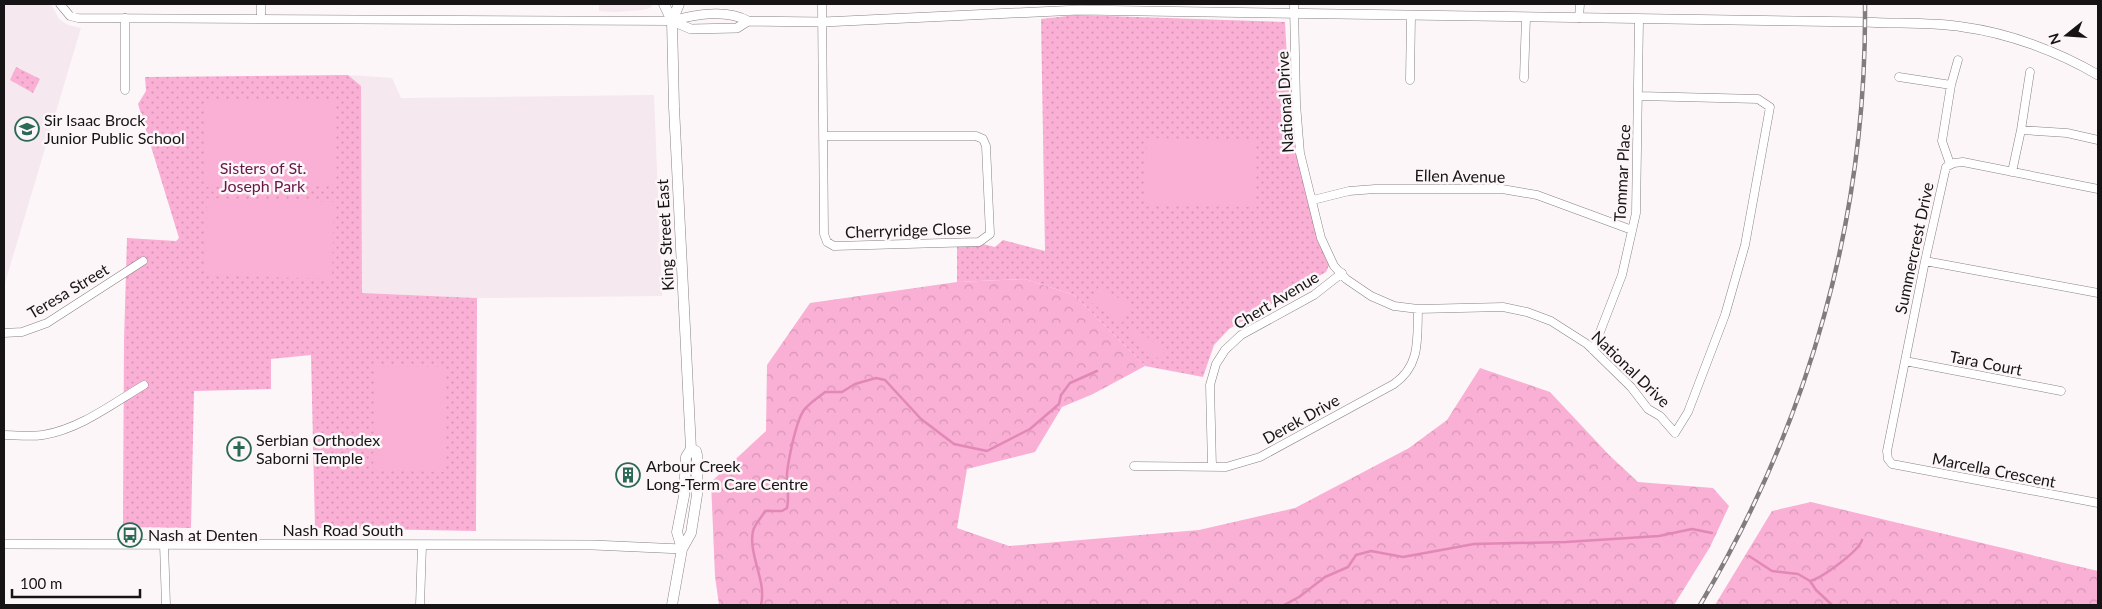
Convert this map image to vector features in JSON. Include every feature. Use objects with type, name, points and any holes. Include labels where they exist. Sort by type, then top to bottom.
[{"type":"main road","name":"King Street East","points":[[664,4],[672,21]]},
{"type":"main road","name":"King Street East","points":[[672,605],[682,549],[691,533],[698,495],[697,455],[696,451],[691,448],[675,116],[672,21],[678,4]]},
{"type":"street","points":[[60,4],[70,16],[78,18],[672,21],[699,15],[738,15],[748,21],[823,22],[1066,7],[1172,7],[1295,15],[1854,22],[1963,27],[2034,44],[2069,58],[2098,75]]},
{"type":"street","points":[[261,4],[261,19]]},
{"type":"street","name":"Cherryridge Close","points":[[822,4],[823,22],[823,136],[824,234],[827,242],[834,246],[979,242],[990,234],[986,146],[983,140],[976,136],[823,136]]},
{"type":"street","name":"National Drive","points":[[1294,4],[1298,134],[1326,249],[1334,266],[1351,283],[1379,300],[1418,309],[1503,307],[1527,312],[1559,325],[1593,350],[1632,387],[1648,408],[1660,416],[1675,433],[1688,412],[1725,314],[1745,245],[1770,107],[1758,99],[1639,96]]},
{"type":"street","points":[[1579,18],[1580,4]]},
{"type":"street","points":[[1410,80],[1411,16]]},
{"type":"street","points":[[1524,78],[1526,17]]},
{"type":"street","points":[[125,18],[126,90]]},
{"type":"street","name":"Tommar Place","points":[[1593,350],[1622,275],[1637,203],[1639,20]]},
{"type":"street","points":[[672,21],[691,29],[737,28],[748,21]]},
{"type":"street","points":[[1950,164],[1942,141],[1951,85],[1958,60]]},
{"type":"street","points":[[2012,172],[2030,72]]},
{"type":"street","points":[[1899,76],[1951,85]]},
{"type":"street","points":[[2021,130],[2067,133],[2098,140]]},
{"type":"street","name":"Summercrest Drive","points":[[1888,459],[1887,451],[1944,171],[1950,164],[1960,162],[2098,189]]},
{"type":"street","name":"Ellen Avenue","points":[[1313,200],[1336,193],[1375,189],[1502,189],[1537,195],[1632,230]]},
{"type":"street","name":"Teresa Street","points":[[4,333],[22,332],[47,323],[143,261]]},
{"type":"street","points":[[1925,261],[2098,293]]},
{"type":"street","name":"Chert Avenue","points":[[1212,467],[1210,386],[1216,364],[1225,350],[1242,335],[1314,295],[1342,273]]},
{"type":"street","name":"Derek Drive","points":[[1134,466],[1226,467],[1260,457],[1402,379],[1413,364],[1418,350],[1418,309]]},
{"type":"street","name":"Tara Court","points":[[1905,361],[2061,391]]},
{"type":"street","points":[[4,435],[42,435],[64,430],[82,422],[144,385]]},
{"type":"street","name":"Marcella Crescent","points":[[1888,459],[1892,464],[2098,503]]},
{"type":"street","name":"Nash Road South","points":[[4,544],[593,545],[682,549]]},
{"type":"street","points":[[164,544],[166,605]]},
{"type":"street","points":[[420,605],[422,545]]},
{"type":"shaded area","name":"Sir Isaac Brock Junior Public School","points":[[4,4],[51,4],[59,19],[68,25],[81,28],[4,286]]},
{"type":"shaded area","points":[[599,4],[653,4],[650,8],[643,10],[614,12],[599,11]]},
{"type":"shaded area","points":[[348,75],[392,78],[401,98],[654,95],[662,296],[477,298],[362,293],[361,86]]},
{"type":"green space","points":[[1076,15],[1285,22],[1291,133],[1321,242],[1331,261],[1326,272],[1229,329],[1214,345],[1203,377],[1145,366],[1074,295],[1025,279],[957,282],[957,245],[979,243],[995,247],[1003,240],[1045,251],[1041,19]]},
{"type":"green space","points":[[16,67],[40,79],[33,93],[10,80]]},
{"type":"green space","name":"Sisters of St. Joseph Park","points":[[348,75],[361,86],[362,293],[477,298],[476,531],[315,528],[311,355],[271,359],[271,389],[194,391],[191,528],[123,527],[124,340],[127,238],[176,241],[179,238],[138,104],[146,91],[145,77]]},
{"type":"green space","points":[[334,99],[335,186],[205,187],[204,100]]},
{"type":"green space","points":[[1147,138],[1255,140],[1254,207],[1145,205]]},
{"type":"green space","points":[[207,198],[334,202],[332,279],[205,275]]},
{"type":"green space","points":[[1025,279],[1074,295],[1145,366],[1093,394],[1062,407],[1035,452],[967,469],[957,528],[1009,546],[1199,530],[1295,508],[1409,448],[1447,420],[1480,368],[1550,392],[1609,455],[1638,482],[1713,488],[1729,506],[1710,547],[1674,605],[719,605],[715,576],[711,482],[766,431],[767,365],[810,303],[957,282]]},
{"type":"green space","points":[[1100,285],[1132,308],[1121,324],[1089,301]]},
{"type":"green space","points":[[1134,327],[1165,351],[1159,359],[1128,336]]},
{"type":"green space","points":[[375,366],[445,367],[444,472],[373,470]]},
{"type":"green space","points":[[1811,502],[2098,571],[2098,605],[1715,605],[1772,511]]},
{"type":"waterway","points":[[761,605],[762,587],[752,540],[754,529],[765,511],[782,511],[787,508],[788,468],[798,424],[806,407],[825,392],[842,392],[855,384],[876,378],[885,380],[921,419],[954,444],[987,451],[1030,429],[1059,404],[1061,395],[1070,383],[1097,371]]},
{"type":"waterway","points":[[1284,605],[1299,597],[1325,577],[1348,567],[1356,555],[1371,551],[1403,557],[1474,544],[1566,542],[1659,536],[1692,529],[1712,533]]},
{"type":"waterway","points":[[1810,581],[1839,564],[1854,551],[1862,540]]},
{"type":"waterway","points":[[1749,556],[1772,571],[1798,574],[1810,581],[1816,590],[1832,605]]},
{"type":"railway","points":[[1700,605],[1738,535],[1772,464],[1801,391],[1824,316],[1842,240],[1855,162],[1863,83],[1865,4]]},
{"type":"place","name":"Sir Isaac Brock Junior Public School","points":[[27,129]]},
{"type":"place","name":"Serbian Orthodex Saborni Temple","points":[[239,449]]},
{"type":"place","name":"Arbour Creek Long-Term Care Centre","points":[[628,475]]},
{"type":"place","name":"Nash at Denten","points":[[130,535]]}]
